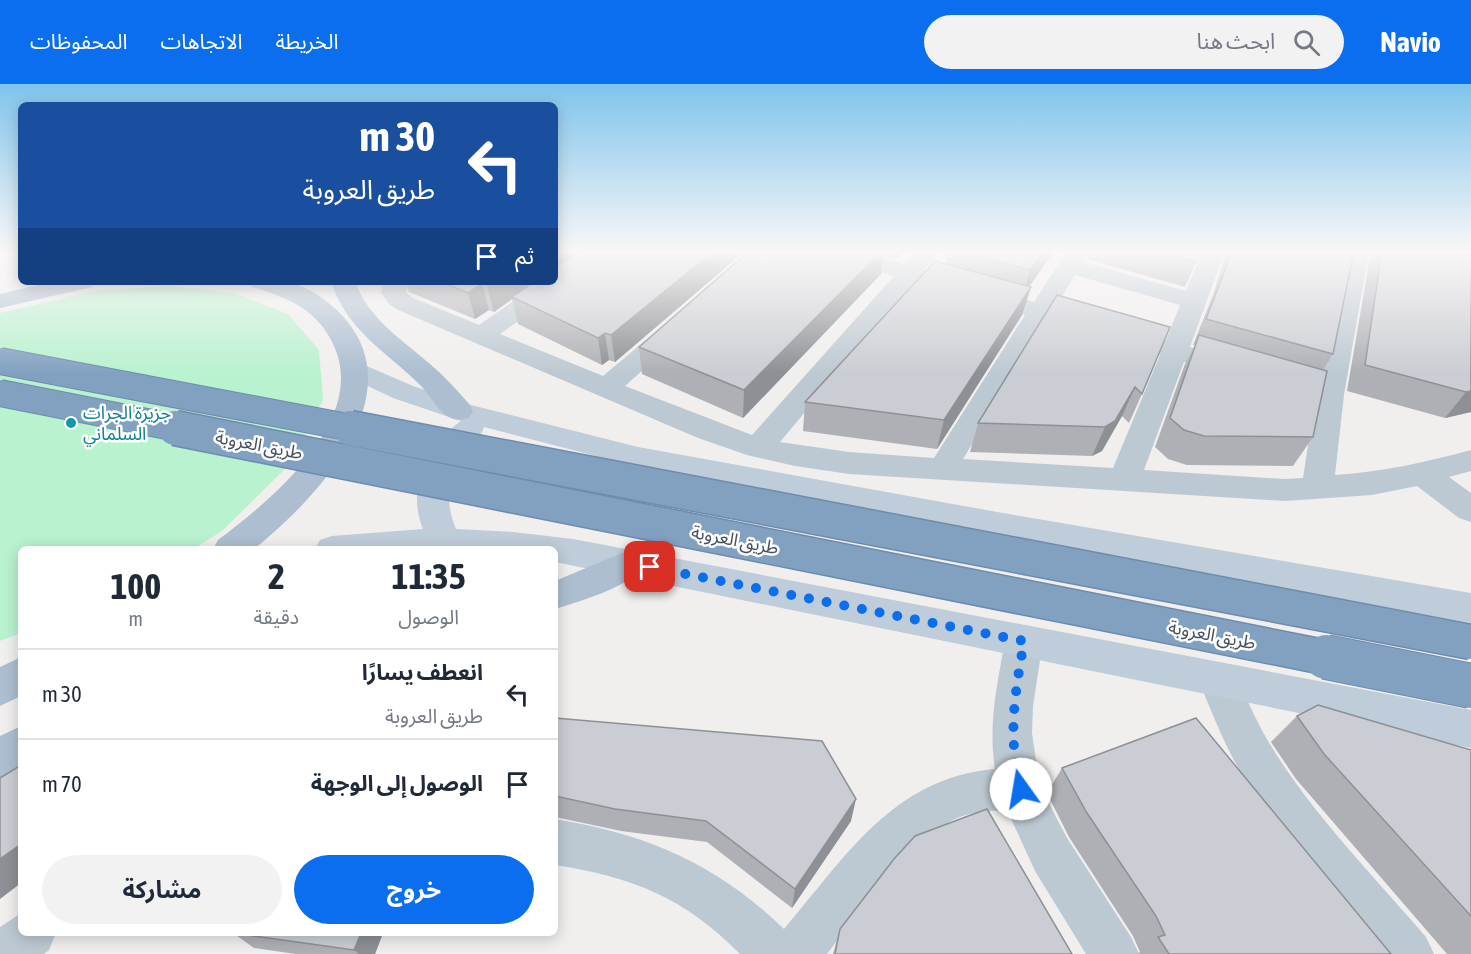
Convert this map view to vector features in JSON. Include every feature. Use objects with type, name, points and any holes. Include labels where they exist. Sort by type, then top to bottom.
[{"type":"highway","name":"طريق العروبة","points":[[0,361],[1471,642]]},
{"type":"highway","name":"طريق العروبة","points":[[0,393],[1471,687]]},
{"type":"main road","points":[[0,301],[37,292]]},
{"type":"main road","points":[[234,546],[279,509],[324,457],[340,433],[354,389],[355,369],[352,351],[345,335],[334,321],[304,298],[287,292]]},
{"type":"main road","points":[[334,321],[336,292]]},
{"type":"main road","points":[[347,292],[353,307],[381,339],[471,415]]},
{"type":"main road","points":[[0,295],[30,293]]},
{"type":"main road","points":[[355,369],[403,392],[471,415],[584,444],[694,468],[1471,608]]},
{"type":"main road","points":[[444,540],[431,507],[431,490],[435,474],[471,415]]},
{"type":"main road","points":[[358,546],[402,541],[444,540],[536,546]]},
{"type":"main road","points":[[558,550],[1471,729]]},
{"type":"main road","points":[[558,594],[598,580],[629,563]]},
{"type":"main road","points":[[0,661],[18,656]]},
{"type":"main road","points":[[0,689],[18,676]]},
{"type":"main road","points":[[0,759],[18,747]]},
{"type":"street","points":[[393,292],[398,300],[716,434],[758,448],[828,461],[1252,489],[1317,489],[1372,484],[1423,474],[1471,460]]},
{"type":"street","points":[[481,336],[544,292]]},
{"type":"street","points":[[758,448],[893,292]]},
{"type":"street","points":[[973,292],[1330,395]]},
{"type":"street","points":[[942,469],[1052,292]]},
{"type":"street","points":[[1168,292],[1194,301]]},
{"type":"street","points":[[1124,480],[1198,292]]},
{"type":"street","points":[[1317,489],[1330,395],[1350,292]]},
{"type":"street","points":[[606,388],[693,312]]},
{"type":"street","points":[[1423,474],[1471,510]]},
{"type":"street","points":[[1024,641],[1012,726],[1016,767],[1021,789],[1041,836],[1114,954]]},
{"type":"street","points":[[1218,679],[1228,709],[1243,740],[1281,798],[1409,954]]},
{"type":"street","points":[[795,954],[902,825],[922,811],[969,792],[1021,789]]},
{"type":"street","points":[[558,842],[621,853],[657,866],[691,883],[724,906],[774,954]]},
{"type":"street","points":[[4,954],[28,936]]},
{"type":"green space","points":[[91,292],[234,293],[288,314],[319,350],[323,400],[292,462],[222,531],[198,546],[18,546],[18,634],[0,641],[0,313]]},
{"type":"building","points":[[520,292],[664,292],[611,335],[605,333],[598,338],[512,297]]},
{"type":"building","points":[[702,292],[842,292],[744,390],[639,347]]},
{"type":"building","points":[[907,292],[1028,292],[944,420],[805,402]]},
{"type":"building","points":[[1217,292],[1346,292],[1333,354],[1206,319]]},
{"type":"building","points":[[1376,292],[1471,292],[1471,391],[1466,392],[1365,365]]},
{"type":"building","points":[[1057,295],[1170,327],[1142,394],[1135,387],[1115,421],[1105,427],[978,423]]},
{"type":"building","points":[[1199,335],[1327,371],[1313,437],[1204,436],[1184,430],[1170,418]]},
{"type":"building","points":[[1318,705],[1471,750],[1471,916],[1324,754],[1297,716]]},
{"type":"building","points":[[558,718],[822,741],[856,799],[795,889],[706,821],[615,809],[558,797]]},
{"type":"building","points":[[1196,718],[1391,954],[1169,954],[1158,937],[1165,935],[1156,916],[1087,813],[1062,768]]},
{"type":"building","points":[[18,767],[18,846],[0,859],[0,778]]},
{"type":"building","points":[[987,809],[1072,954],[835,954],[840,929],[894,859],[915,836]]},
{"type":"building","points":[[254,936],[360,936],[354,950]]},
{"type":"place","name":"جزيرة الجرات السلماني","points":[[71,423]]},
{"type":"route","points":[[650,567],[1024,641],[1012,726],[1012,746],[1021,789]]}]
